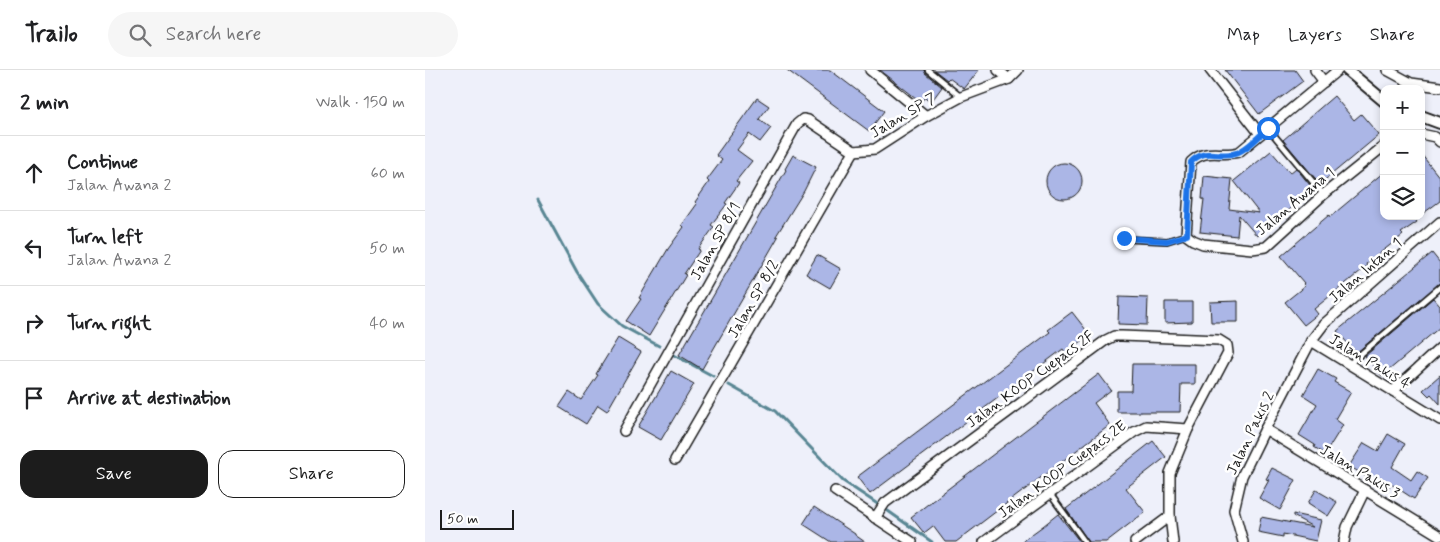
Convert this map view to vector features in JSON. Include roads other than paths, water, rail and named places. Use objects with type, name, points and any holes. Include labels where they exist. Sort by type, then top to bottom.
[{"type":"street","points":[[870,70],[926,116]]},
{"type":"street","points":[[998,70],[1009,79]]},
{"type":"street","name":"Jalan SP 7","points":[[854,151],[875,149],[926,116],[961,97],[1009,79],[1019,70]]},
{"type":"street","points":[[1209,70],[1260,134]]},
{"type":"street","points":[[1315,70],[1324,82]]},
{"type":"street","points":[[1187,235],[1191,162],[1198,155],[1208,153],[1229,155],[1239,152],[1339,70]]},
{"type":"street","points":[[1347,70],[1380,99]]},
{"type":"street","points":[[1387,70],[1411,83],[1440,87]]},
{"type":"street","points":[[1425,118],[1440,124]]},
{"type":"street","name":"Jalan SP 8/1","points":[[624,431],[797,124],[803,119],[808,120],[854,151]]},
{"type":"street","points":[[1425,135],[1435,138],[1440,142]]},
{"type":"street","name":"Jalan Awana 1","points":[[1187,235],[1203,244],[1252,249],[1266,247],[1323,195],[1380,149]]},
{"type":"street","name":"Jalan SP 8/2","points":[[675,460],[854,151]]},
{"type":"street","name":"Jalan Intan 1","points":[[1311,341],[1323,324],[1440,222]]},
{"type":"street","name":"Jalan KOOP Cuepacs 2F","points":[[875,518],[885,503],[1113,336],[1219,340],[1227,345],[1228,353],[1188,429]]},
{"type":"street","name":"Jalan Pakis 4","points":[[1311,341],[1393,391],[1439,416]]},
{"type":"street","name":"Jalan Pakis 2","points":[[1243,542],[1234,510],[1242,476],[1311,341]]},
{"type":"street","points":[[1393,391],[1440,348]]},
{"type":"street","name":"Jalan KOOP Cuepacs 2E","points":[[984,542],[1134,432],[1146,426],[1188,429]]},
{"type":"street","points":[[1173,542],[1169,516],[1170,472],[1188,429]]},
{"type":"street","name":"Jalan Pakis 3","points":[[1265,429],[1440,536]]},
{"type":"street","points":[[1344,542],[1347,527],[1365,490]]},
{"type":"street","points":[[835,491],[912,542]]},
{"type":"street","points":[[1135,542],[1169,516]]},
{"type":"lane","points":[[928,70],[961,97]]},
{"type":"lane","points":[[1268,128],[1323,195]]},
{"type":"lane","points":[[1124,238],[1167,241],[1187,235]]},
{"type":"lane","points":[[1349,364],[1440,287]]},
{"type":"lane","points":[[1050,494],[1085,542]]},
{"type":"waterway","points":[[538,200],[577,272],[598,304],[622,326],[659,346]]},
{"type":"waterway","points":[[674,355],[713,376]]},
{"type":"waterway","points":[[729,385],[775,411],[843,481],[879,505]]},
{"type":"waterway","points":[[888,511],[932,542]]}]
